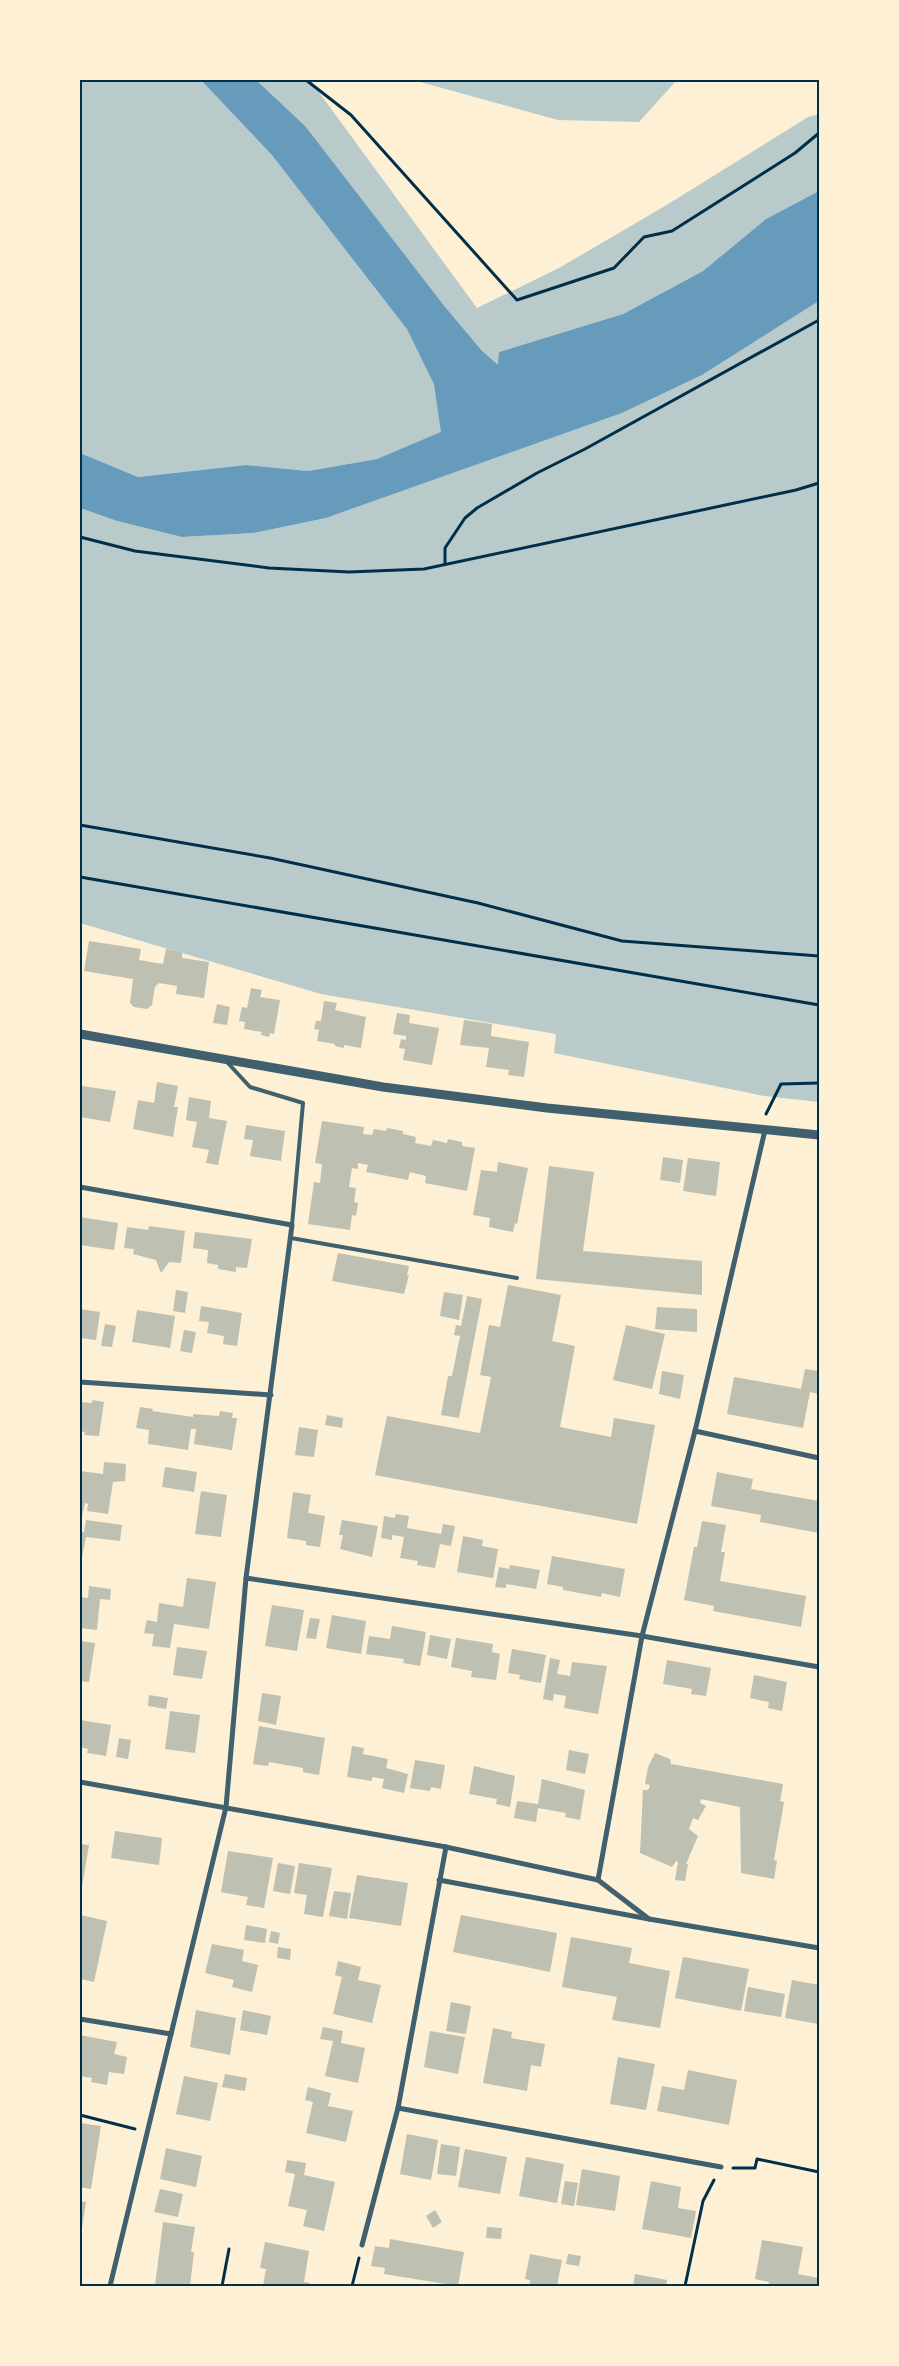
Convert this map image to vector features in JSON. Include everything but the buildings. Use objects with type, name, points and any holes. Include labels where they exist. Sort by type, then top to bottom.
[{"type":"street","points":[[80,1034],[383,1088],[548,1108],[819,1135]]},
{"type":"street","points":[[598,1880],[642,1636],[696,1431],[765,1130]]},
{"type":"street","points":[[80,1187],[292,1226],[246,1578],[226,1807],[110,2286]]},
{"type":"street","points":[[80,1382],[270,1395]]},
{"type":"street","points":[[696,1431],[819,1458]]},
{"type":"street","points":[[246,1578],[642,1636],[819,1667]]},
{"type":"street","points":[[80,1782],[446,1847],[598,1880],[649,1919]]},
{"type":"street","points":[[362,2245],[398,2108],[446,1847]]},
{"type":"street","points":[[439,1880],[819,1948]]},
{"type":"street","points":[[80,2019],[171,2034]]},
{"type":"street","points":[[398,2108],[721,2168]]},
{"type":"lane","points":[[224,1059],[250,1087],[303,1103],[292,1226]]},
{"type":"lane","points":[[291,1238],[517,1278]]},
{"type":"path","points":[[306,80],[351,116],[517,300],[614,268],[644,237],[672,231],[795,153],[819,134]]},
{"type":"path","points":[[445,564],[445,548],[465,518],[478,508],[537,473],[819,320]]},
{"type":"path","points":[[80,537],[135,551],[270,568],[350,572],[424,569],[796,490],[819,483]]},
{"type":"path","points":[[80,824],[270,858],[440,895],[622,941],[819,956]]},
{"type":"path","points":[[80,877],[819,1005]]},
{"type":"path","points":[[765,1130],[766,1111],[781,1084],[819,1083]]},
{"type":"path","points":[[80,2115],[148,2132]]},
{"type":"path","points":[[685,2286],[703,2201],[721,2168],[755,2168],[757,2159],[819,2172]]},
{"type":"path","points":[[352,2286],[362,2245]]},
{"type":"path","points":[[222,2286],[229,2249]]},
{"type":"shaded area","points":[[80,80],[310,80],[477,308],[559,268],[665,206],[808,117],[819,114],[819,191],[766,219],[703,271],[623,314],[499,352],[499,366],[441,433],[377,459],[308,471],[246,465],[138,477],[80,453]]},
{"type":"shaded area","points":[[413,80],[677,80],[639,122],[558,120]]},
{"type":"shaded area","points":[[819,301],[819,1102],[764,1096],[554,1053],[556,1034],[321,994],[80,923],[80,508],[117,521],[182,537],[254,533],[326,518],[622,413],[702,375]]},
{"type":"water","points":[[201,80],[256,80],[305,126],[445,307],[482,351],[498,365],[499,352],[623,314],[703,271],[766,219],[819,191],[819,301],[702,375],[622,413],[326,518],[254,533],[182,537],[117,521],[80,508],[80,453],[138,477],[246,465],[308,471],[377,459],[441,432],[434,384],[407,329],[272,155]]}]
